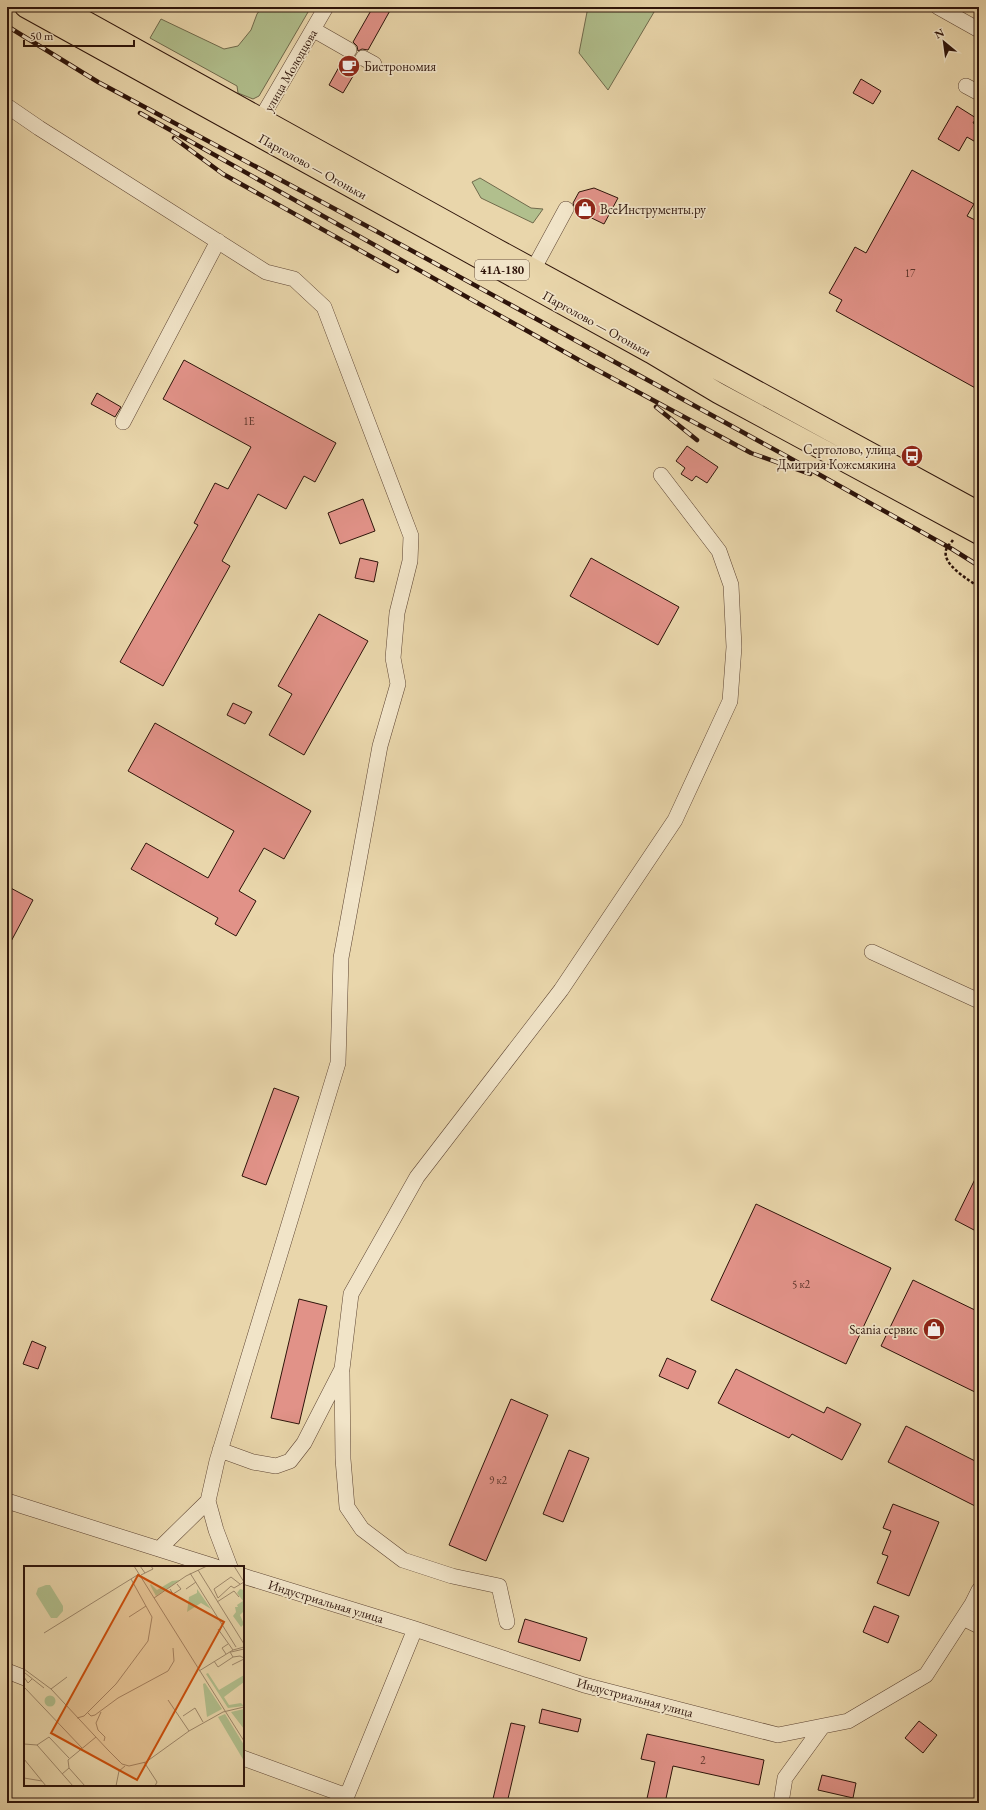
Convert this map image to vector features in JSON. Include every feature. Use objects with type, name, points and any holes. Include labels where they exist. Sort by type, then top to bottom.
[{"type":"main road","name":"Парголово — Огоньки","points":[[25,7],[534,268],[979,512]]},
{"type":"main road","name":"Парголово — Огоньки","points":[[60,7],[257,126],[718,393],[979,534]]},
{"type":"street","name":"улица Молодцова","points":[[257,126],[326,7]]},
{"type":"street","points":[[938,7],[979,30]]},
{"type":"street","points":[[314,30],[349,50]]},
{"type":"street","points":[[7,106],[39,128],[266,272],[294,279],[324,307],[411,536],[410,561],[397,613],[392,658],[398,684],[380,746],[341,958],[338,1063],[220,1450],[208,1500],[216,1530],[230,1566]]},
{"type":"street","points":[[534,268],[566,209]]},
{"type":"street","points":[[122,422],[218,241]]},
{"type":"street","points":[[507,1622],[499,1586],[452,1576],[404,1560],[362,1529],[347,1507],[343,1459],[342,1368],[351,1294],[417,1177],[561,990],[675,820],[730,700],[734,647],[731,585],[718,551],[661,476]]},
{"type":"street","points":[[872,952],[979,1001]]},
{"type":"street","points":[[220,1450],[253,1462],[276,1466],[290,1461],[304,1443],[342,1368]]},
{"type":"street","points":[[7,1500],[213,1566]]},
{"type":"street","points":[[159,1549],[208,1500]]},
{"type":"street","name":"Индустриальная улица","points":[[244,1576],[415,1629],[584,1685],[778,1735],[848,1721],[926,1675],[963,1618],[979,1590]]},
{"type":"street","points":[[963,1618],[979,1626]]},
{"type":"street","points":[[244,1758],[346,1799],[415,1629]]},
{"type":"street","points":[[7,1671],[24,1678]]},
{"type":"street","points":[[781,1803],[785,1778],[822,1727]]},
{"type":"path","points":[[957,534],[945,551],[946,557],[955,570],[979,587]]},
{"type":"green space","points":[[262,7],[311,7],[259,96],[253,99],[238,93],[237,86],[150,38],[161,19],[224,49],[238,46],[251,30],[257,14]]},
{"type":"green space","points":[[588,7],[657,7],[608,90],[579,53]]},
{"type":"green space","points":[[480,178],[531,208],[543,209],[533,223],[481,198],[472,182]]},
{"type":"building","points":[[373,7],[392,7],[368,50],[362,49],[358,51],[357,46],[353,42]]},
{"type":"building","points":[[354,57],[355,62],[359,66],[343,93],[329,85],[344,58],[349,59]]},
{"type":"building","points":[[861,79],[881,91],[873,104],[853,93]]},
{"type":"building","points":[[957,106],[976,118],[973,123],[979,126],[979,144],[967,137],[959,151],[938,139]]},
{"type":"building","points":[[912,170],[974,204],[967,216],[979,222],[979,390],[836,311],[842,300],[829,293],[855,247],[866,253]]},
{"type":"building","points":[[594,188],[618,198],[604,224],[575,210],[573,203],[579,192]]},
{"type":"building","points":[[184,360],[336,443],[315,482],[304,476],[286,509],[258,494],[222,561],[230,566],[163,686],[120,662],[198,525],[194,523],[215,483],[228,489],[251,447],[163,399]]},
{"type":"building","points":[[97,393],[121,407],[115,417],[91,404]]},
{"type":"building","points":[[687,446],[718,467],[707,483],[696,476],[692,481],[681,474],[685,468],[676,461]]},
{"type":"building","points":[[363,499],[375,531],[340,544],[328,513]]},
{"type":"building","points":[[360,558],[378,562],[374,582],[355,578]]},
{"type":"building","points":[[591,558],[679,607],[658,645],[570,596]]},
{"type":"building","points":[[319,614],[368,641],[304,755],[269,735],[292,694],[278,686]]},
{"type":"building","points":[[233,703],[252,712],[245,724],[227,715]]},
{"type":"building","points":[[155,723],[311,811],[284,859],[264,848],[239,891],[256,901],[236,936],[215,924],[218,918],[131,869],[146,843],[208,878],[234,831],[128,771]]},
{"type":"building","points":[[7,886],[33,900],[7,949]]},
{"type":"building","points":[[274,1088],[299,1097],[266,1185],[242,1176]]},
{"type":"building","points":[[979,1171],[979,1220],[974,1230],[955,1220]]},
{"type":"building","points":[[756,1204],[891,1268],[846,1364],[711,1300]]},
{"type":"building","name":"Scania сервис","points":[[913,1280],[979,1312],[979,1394],[881,1346]]},
{"type":"building","points":[[299,1299],[327,1306],[299,1424],[271,1418]]},
{"type":"building","points":[[32,1341],[46,1347],[38,1369],[23,1364]]},
{"type":"building","points":[[667,1358],[696,1371],[688,1389],[659,1376]]},
{"type":"building","points":[[736,1369],[824,1413],[827,1407],[861,1424],[842,1460],[792,1434],[789,1438],[718,1403]]},
{"type":"building","points":[[511,1399],[548,1415],[486,1561],[449,1545]]},
{"type":"building","points":[[906,1426],[979,1463],[979,1508],[888,1462]]},
{"type":"building","points":[[569,1450],[589,1458],[563,1522],[543,1514]]},
{"type":"building","points":[[893,1504],[939,1522],[909,1596],[877,1583],[888,1556],[882,1554],[891,1531],[883,1528]]},
{"type":"building","points":[[874,1606],[899,1616],[888,1643],[863,1632]]},
{"type":"building","points":[[525,1619],[587,1638],[580,1661],[518,1642]]},
{"type":"building","points":[[542,1709],[581,1719],[578,1732],[539,1723]]},
{"type":"building","points":[[919,1721],[937,1735],[923,1753],[905,1738]]},
{"type":"building","points":[[511,1723],[525,1726],[507,1803],[492,1803]]},
{"type":"building","points":[[647,1734],[764,1760],[759,1785],[673,1766],[665,1803],[646,1803],[655,1762],[641,1759]]},
{"type":"building","points":[[822,1775],[856,1783],[853,1798],[818,1790]]},
{"type":"railway","points":[[7,26],[98,82],[376,231],[788,457],[952,549],[979,566]]},
{"type":"railway","points":[[140,113],[586,364],[751,453],[810,474]]},
{"type":"railway","points":[[174,138],[223,174],[397,271]]},
{"type":"railway","points":[[656,407],[697,440]]},
{"type":"place","name":"Бистрономия","points":[[349,66]]},
{"type":"place","name":"ВсеИнструменты.ру","points":[[585,209]]},
{"type":"place","name":"Сертолово, улица Дмитрия Кожемякина","points":[[912,456]]},
{"type":"place","name":"Scania сервис","points":[[934,1329]]}]
